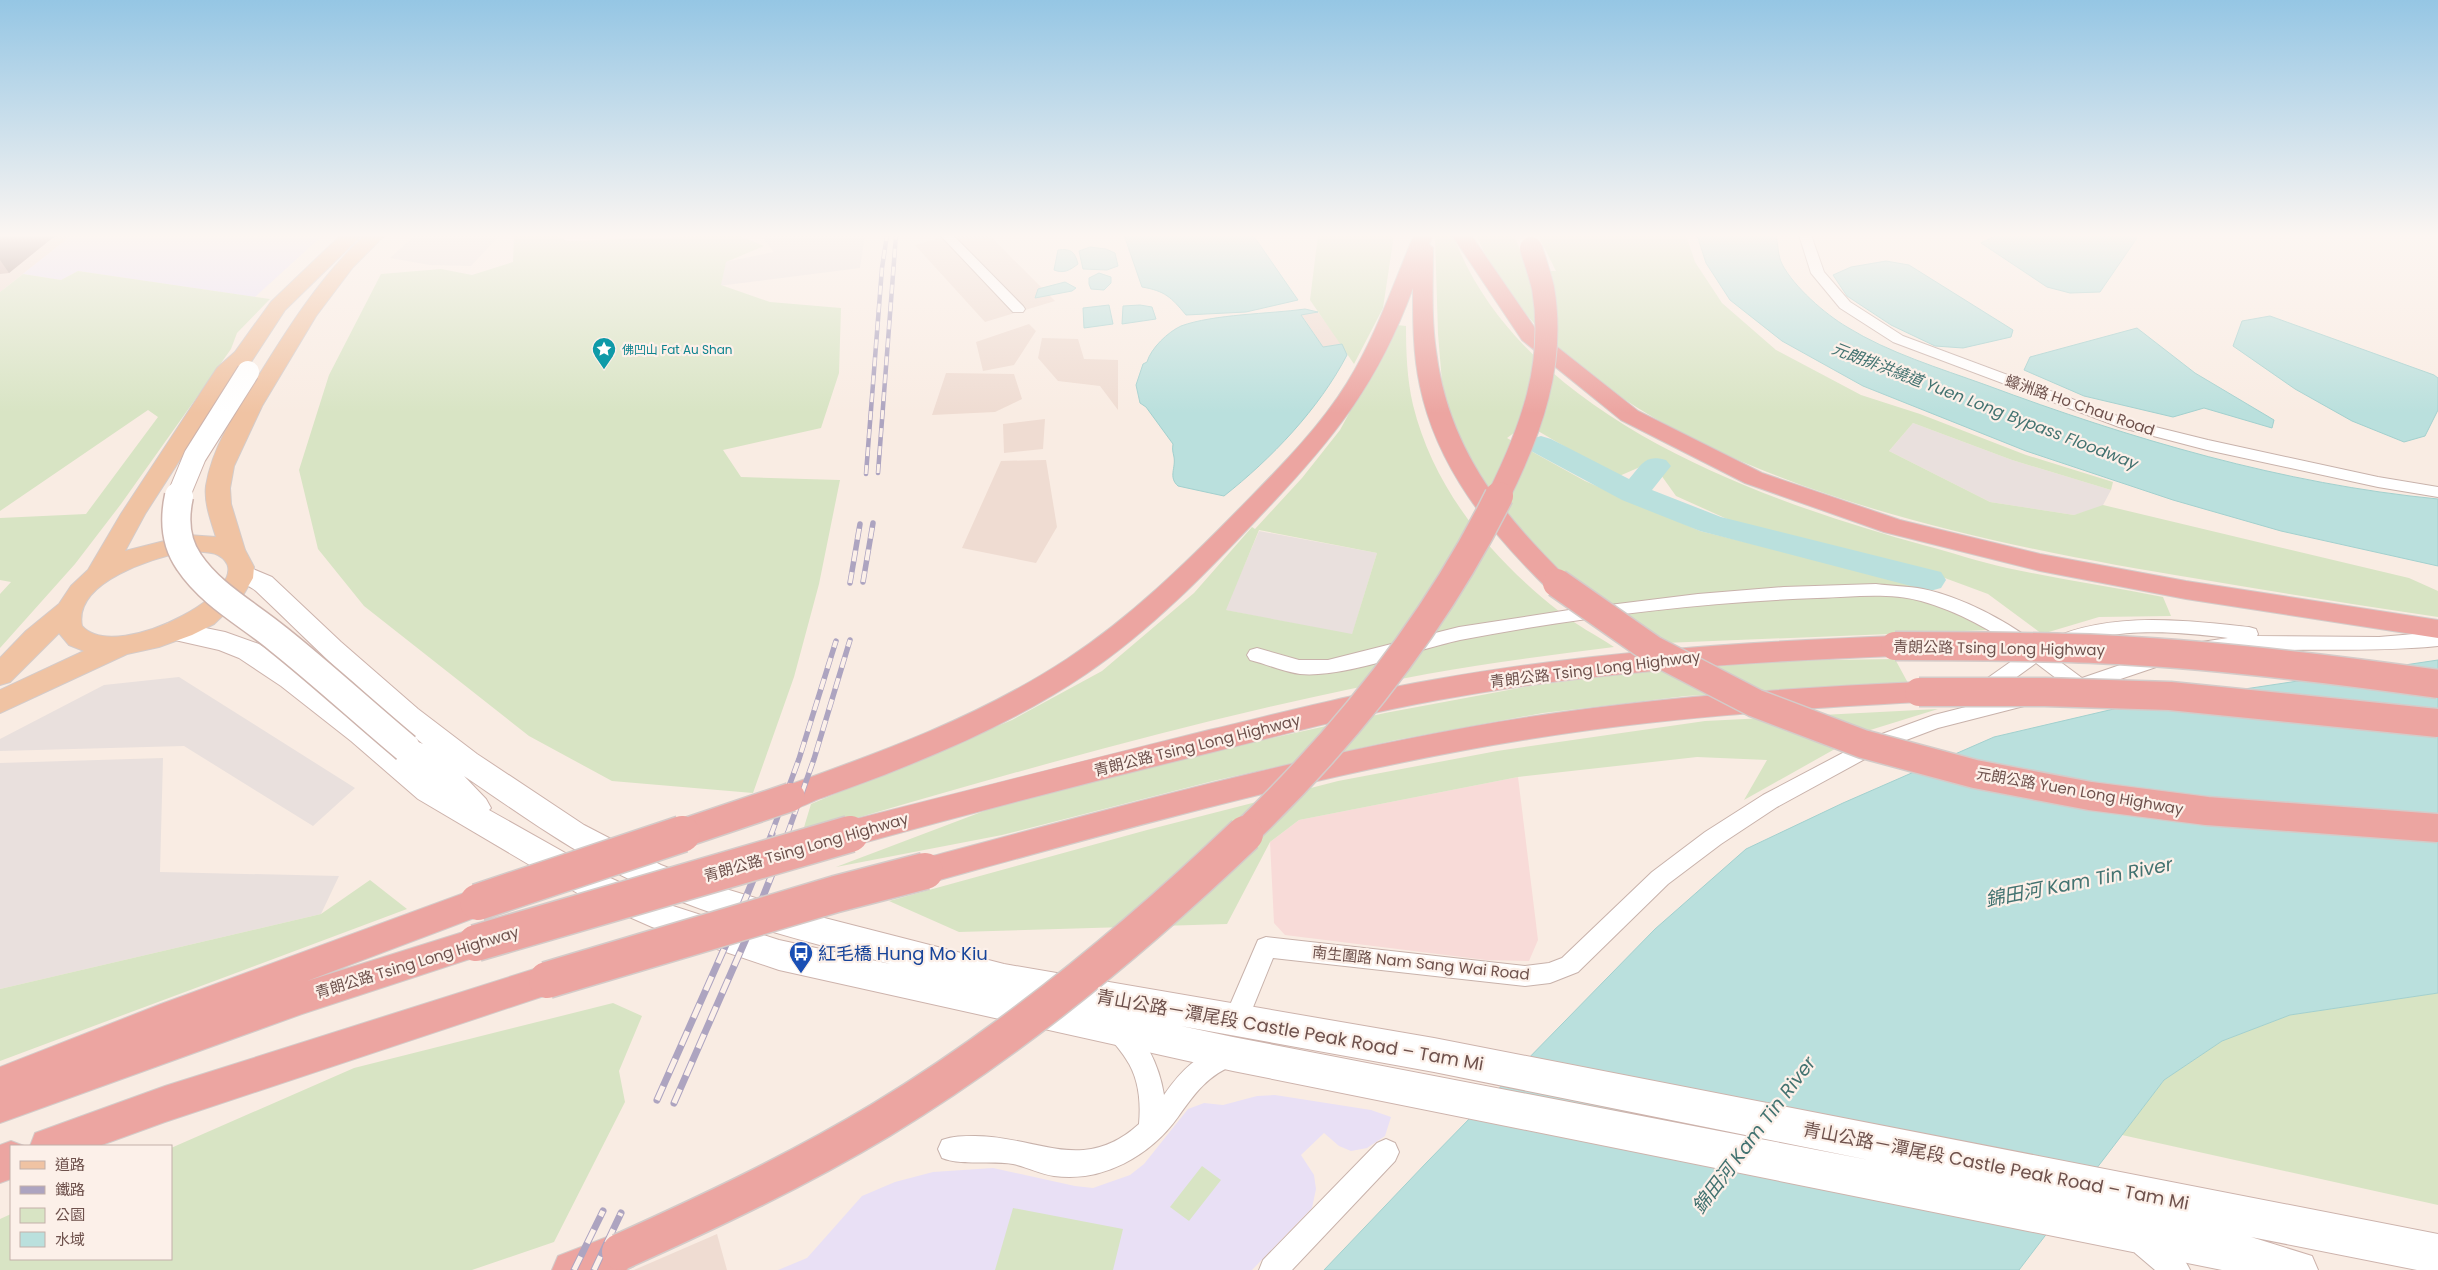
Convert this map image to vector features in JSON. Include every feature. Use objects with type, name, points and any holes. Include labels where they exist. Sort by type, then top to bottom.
[{"type":"highway","points":[[0,1084],[184,1011],[412,926],[541,880],[791,797],[912,753],[1006,709],[1088,658],[1159,602],[1208,556],[1285,476],[1336,416],[1373,357],[1400,294]]},
{"type":"highway","name":"元朗公路 Yuen Long Highway","points":[[1424,294],[1425,350],[1430,380],[1443,430],[1459,464],[1484,504],[1520,547],[1557,583],[1633,639],[1704,679],[1795,719],[1898,753],[1997,779],[2113,800],[2305,821],[2438,828]]},
{"type":"highway","points":[[1497,294],[1510,314],[1551,356],[1589,387],[1649,426],[1747,475],[1859,516],[1982,550],[2108,576],[2438,629]]},
{"type":"highway","points":[[572,1270],[620,1252],[778,1177],[839,1144],[920,1096],[1061,994],[1168,907],[1252,830],[1311,768],[1383,680],[1440,599],[1489,515],[1523,443],[1540,397],[1548,357],[1549,338],[1545,294]]},
{"type":"highway","name":"青朗公路 Tsing Long Highway","points":[[0,1105],[302,998],[476,943],[852,833],[1017,788],[1254,730],[1466,684],[1618,664],[1698,656],[1894,646],[2072,648],[2128,651],[2267,663],[2438,684]]},
{"type":"highway","points":[[52,1145],[184,1098],[547,980],[836,894],[1163,807],[1360,760],[1484,736],[1585,721],[1712,706],[1920,692],[2004,691],[2170,696],[2290,707],[2438,724]]},
{"type":"main road","points":[[97,577],[133,514],[225,373],[245,364],[278,306],[290,294]]},
{"type":"main road","points":[[69,610],[68,622],[72,632],[80,639],[92,644],[120,645],[149,640],[176,631],[202,618],[232,593],[237,562],[219,504],[218,488],[222,466],[251,406],[307,314],[322,294]]},
{"type":"main road","name":"青山公路－潭尾段 Castle Peak Road – Tam Mi","points":[[245,364],[182,483],[177,504],[176,528],[179,541],[189,562],[202,578],[287,646],[406,748],[446,777],[487,823]]},
{"type":"main road","points":[[0,674],[36,638],[69,610],[84,588],[97,577],[141,554],[170,546],[203,543],[220,546],[237,562]]},
{"type":"main road","name":"青山公路－潭尾段 Castle Peak Road – Tam Mi","points":[[237,562],[263,583],[337,654],[408,717],[466,762],[573,834],[649,874],[738,906],[918,958],[1004,979],[1434,1055],[2438,1254]]},
{"type":"main road","name":"青山公路－潭尾段 Castle Peak Road – Tam Mi","points":[[176,631],[225,642],[249,651],[291,679],[361,733],[429,791],[596,887],[680,923],[798,960],[1233,1054],[2119,1228],[2237,1253],[2286,1267]]},
{"type":"main road","points":[[0,702],[120,645]]},
{"type":"street","points":[[1003,294],[1018,310]]},
{"type":"street","name":"蠔洲路 Ho Chau Road","points":[[1836,294],[1845,305],[1898,339],[2125,424],[2321,470],[2438,492]]},
{"type":"street","points":[[1257,655],[1299,667],[1328,667],[1459,634],[1569,616],[1698,600],[1861,590],[1898,591],[1945,602],[2002,629],[2038,654],[2078,686]]},
{"type":"street","name":"南生圍路 Nam Sang Wai Road","points":[[1934,722],[2038,654],[2074,637],[2104,630],[2133,627],[2195,628],[2334,644]]},
{"type":"street","name":"南生圍路 Nam Sang Wai Road","points":[[1236,1019],[1266,947],[1525,976],[1561,970],[1578,959],[1660,878],[1713,838],[1806,780],[1878,743],[1934,722],[2078,686],[2157,658],[2195,649],[2248,643],[2393,644],[2438,639]]},
{"type":"street","points":[[1117,1029],[1133,1045],[1147,1072],[1153,1097],[1151,1131]]},
{"type":"street","points":[[951,1149],[985,1148],[1018,1152],[1049,1162],[1087,1163],[1123,1150],[1151,1131],[1194,1074],[1213,1061],[1233,1054]]},
{"type":"street","points":[[1273,1270],[1386,1152]]},
{"type":"street","points":[[2119,1228],[2161,1255],[2176,1270]]},
{"type":"street","points":[[2222,1270],[2250,1264],[2286,1267]]},
{"type":"shaded area","points":[[236,294],[258,294],[255,297]]},
{"type":"shaded area","points":[[960,294],[1048,294],[1055,301],[985,322]]},
{"type":"shaded area","points":[[1318,312],[1342,344],[1323,347],[1301,314]]},
{"type":"shaded area","points":[[1029,324],[1036,331],[1014,365],[983,371],[976,342]]},
{"type":"shaded area","points":[[1042,338],[1078,339],[1084,359],[1118,360],[1118,410],[1100,386],[1058,381],[1038,358]]},
{"type":"shaded area","points":[[946,373],[1014,374],[1022,399],[995,412],[932,415]]},
{"type":"shaded area","points":[[1045,419],[1043,449],[1004,453],[1003,424]]},
{"type":"shaded area","points":[[1913,423],[2012,460],[2111,490],[2102,507],[2074,515],[1990,502],[1889,451]]},
{"type":"shaded area","points":[[1046,460],[1057,527],[1036,563],[962,548],[1001,461]]},
{"type":"shaded area","points":[[1259,531],[1377,553],[1352,635],[1225,610]]},
{"type":"shaded area","points":[[179,677],[355,788],[313,826],[184,746],[0,751],[0,739],[104,685]]},
{"type":"shaded area","points":[[163,758],[160,872],[339,876],[321,914],[0,989],[0,763]]},
{"type":"shaded area","points":[[1518,777],[1538,940],[1529,961],[1486,960],[1285,935],[1274,923],[1270,842],[1299,820]]},
{"type":"shaded area","points":[[1275,1095],[1371,1110],[1391,1117],[1385,1136],[1367,1148],[1351,1151],[1339,1146],[1324,1133],[1301,1155],[1314,1175],[1316,1189],[1312,1208],[1252,1270],[778,1270],[807,1258],[862,1196],[895,1182],[933,1172],[993,1168],[1075,1186],[1093,1188],[1130,1175],[1144,1164],[1188,1109],[1204,1103],[1223,1105],[1257,1096]]},
{"type":"shaded area","points":[[717,1234],[727,1270],[634,1270]]},
{"type":"green space","points":[[0,294],[238,294],[270,299],[237,333],[231,349],[121,504],[75,564],[0,648],[0,594],[11,582],[0,580],[0,518],[86,514],[158,417],[148,410],[0,511]]},
{"type":"green space","points":[[371,294],[748,294],[770,302],[841,308],[839,373],[821,428],[723,450],[741,477],[840,480],[819,584],[794,677],[753,793],[612,781],[529,736],[364,606],[318,549],[299,470],[329,375]]},
{"type":"green space","points":[[1311,294],[1385,294],[1383,308],[1354,364],[1310,300]]},
{"type":"green space","points":[[1437,294],[1483,294],[1531,352],[1586,399],[1649,439],[1717,473],[1787,502],[1857,526],[1996,566],[2163,597],[2171,616],[2099,617],[2042,634],[1988,594],[1934,574],[1736,523],[1676,496],[1661,475],[1669,467],[1656,460],[1617,477],[1526,424],[1507,438],[1585,481],[1700,531],[1916,584],[1989,630],[1664,643],[1593,597],[1531,546],[1486,493],[1459,443],[1443,394]]},
{"type":"green space","points":[[1514,294],[1716,294],[1722,303],[1776,350],[1861,395],[1920,414],[2026,455],[2113,482],[2111,490],[2012,460],[1913,423],[1889,451],[1990,502],[2074,515],[2103,505],[2409,578],[2438,591],[2438,617],[2102,562],[2001,542],[1894,515],[1789,480],[1689,437],[1600,382],[1527,315]]},
{"type":"green space","points":[[1397,325],[1406,326],[1407,366],[1413,405],[1435,466],[1451,494],[1489,546],[1511,569],[1566,617],[1614,647],[1427,674],[1269,707],[1034,767],[802,834],[811,804],[1012,720],[1102,671],[1194,593],[1252,527],[1255,529],[1302,478],[1340,430]],"holes":[[[1259,530],[1377,553],[1352,634],[1226,610]]]},
{"type":"green space","points":[[1895,659],[1908,683],[1686,696],[1543,713],[1396,740],[1213,781],[1002,835],[836,867],[992,808],[1205,753],[1385,713],[1530,686],[1668,668],[1769,661]]},
{"type":"green space","points":[[1938,709],[1867,731],[1744,800],[1767,760],[1697,757],[1518,777],[1299,820],[1270,842],[1227,924],[959,932],[889,901],[1147,830],[1338,781],[1497,751],[1705,721]]},
{"type":"green space","points":[[370,880],[407,909],[0,1061],[0,989],[321,914]]},
{"type":"green space","points":[[2438,993],[2438,1205],[2122,1135],[2164,1080],[2222,1041],[2290,1015]]},
{"type":"green space","points":[[613,1003],[642,1016],[619,1071],[625,1102],[554,1242],[472,1270],[0,1270],[0,1219],[10,1214],[10,1260],[172,1260],[172,1148],[354,1068]]},
{"type":"green space","points":[[1202,1166],[1221,1180],[1189,1221],[1170,1207]]},
{"type":"green space","points":[[1013,1208],[1123,1229],[1113,1270],[995,1270]]},
{"type":"water","points":[[1036,294],[1055,294],[1035,298]]},
{"type":"water","points":[[1164,294],[1294,294],[1298,300],[1246,312],[1186,315]]},
{"type":"water","name":"元朗排洪繞道 Yuen Long Bypass Floodway","points":[[1726,294],[1806,294],[1838,322],[1880,345],[1932,366],[2096,423],[2208,457],[2265,471],[2380,492],[2438,499],[2438,566],[2281,531],[2173,500],[2026,451],[1863,386],[1782,341],[1730,300]]},
{"type":"water","points":[[1846,294],[1956,294],[2013,330],[2011,337],[1963,348],[1935,346],[1891,325]]},
{"type":"water","points":[[1109,305],[1113,324],[1084,328],[1083,308]]},
{"type":"water","points":[[1140,305],[1152,307],[1156,319],[1122,324],[1123,306]]},
{"type":"water","points":[[1305,309],[1318,312],[1301,315],[1323,347],[1342,344],[1347,355],[1323,395],[1293,432],[1242,482],[1224,496],[1178,486],[1173,479],[1173,444],[1146,407],[1140,403],[1136,385],[1143,364],[1147,362],[1152,351],[1171,332],[1181,326],[1194,322]]},
{"type":"water","points":[[2270,316],[2438,378],[2438,410],[2425,436],[2404,442],[2352,421],[2295,389],[2233,346],[2242,321]]},
{"type":"water","points":[[2137,328],[2195,373],[2274,420],[2272,428],[2204,408],[2173,417],[2084,396],[2024,370],[2030,357]]},
{"type":"water","name":"錦田河 Kam Tin River","points":[[2438,660],[2438,993],[2290,1015],[2222,1041],[2164,1080],[2019,1270],[1324,1270],[1655,929],[1746,849],[1843,803],[1994,737],[2118,708]]},
{"type":"waterway","points":[[1541,445],[1633,493]]},
{"type":"waterway","points":[[1633,493],[1656,466]]},
{"type":"waterway","points":[[1633,493],[1711,524],[1930,580]]},
{"type":"railway","points":[[866,474],[880,294]]},
{"type":"railway","points":[[878,473],[892,294]]},
{"type":"railway","points":[[863,582],[873,523]]},
{"type":"railway","points":[[850,583],[860,524]]},
{"type":"railway","points":[[787,835],[814,759],[850,640]]},
{"type":"railway","points":[[771,835],[799,759],[836,641]]},
{"type":"railway","points":[[657,1100],[732,931],[772,834]]},
{"type":"railway","points":[[674,1103],[749,932],[788,834]]},
{"type":"railway","points":[[574,1270],[603,1211]]},
{"type":"railway","points":[[594,1270],[621,1213]]},
{"type":"place","name":"佛凹山 Fat Au Shan","points":[[604,370]]},
{"type":"place","name":"紅毛橋 Hung Mo Kiu","points":[[801,974]]}]
